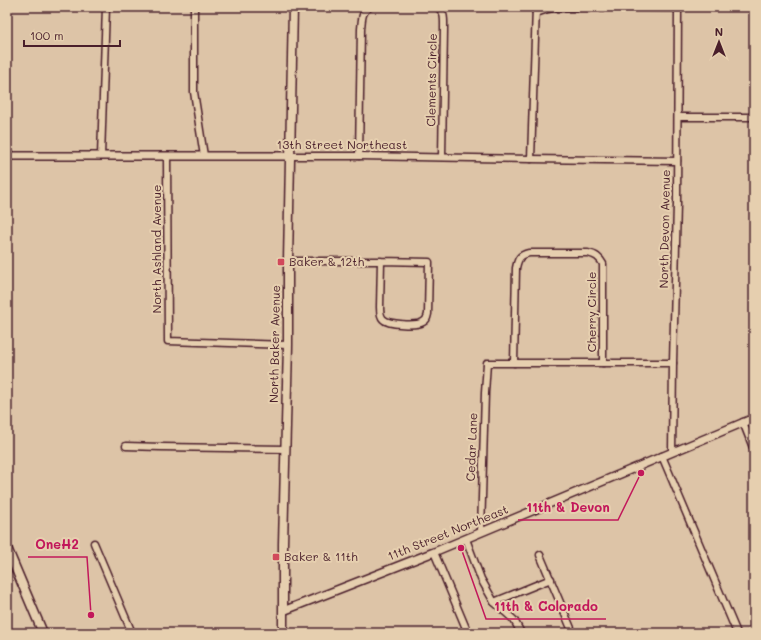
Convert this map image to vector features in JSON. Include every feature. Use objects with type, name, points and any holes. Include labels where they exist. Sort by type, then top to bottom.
[{"type":"main road","name":"North Baker Avenue","points":[[283,633],[283,544],[288,345],[288,261],[293,7]]},
{"type":"main road","points":[[7,548],[43,633]]},
{"type":"street","points":[[101,156],[106,7]]},
{"type":"street","points":[[194,7],[194,92],[204,156]]},
{"type":"street","points":[[359,156],[361,29],[362,17],[366,9],[370,7]]},
{"type":"street","name":"Clements Circle","points":[[437,7],[439,7],[444,13],[442,158]]},
{"type":"street","points":[[531,159],[536,10],[560,7],[678,8]]},
{"type":"street","name":"North Devon Avenue","points":[[672,452],[678,204],[678,8]]},
{"type":"street","points":[[678,117],[754,117]]},
{"type":"street","name":"13th Street Northeast","points":[[7,156],[359,156],[677,161]]},
{"type":"street","name":"North Ashland Avenue","points":[[167,156],[168,341],[288,345]]},
{"type":"street","name":"Cherry Circle","points":[[514,363],[516,268],[519,258],[523,254],[529,253],[588,253],[594,254],[599,258],[603,264],[603,363]]},
{"type":"street","points":[[288,261],[381,261],[429,262],[428,314],[426,320],[422,323],[388,322],[383,319],[380,314],[381,261]]},
{"type":"street","name":"Cedar Lane","points":[[481,532],[486,363],[514,363]]},
{"type":"street","points":[[514,363],[673,363]]},
{"type":"street","name":"11th Street Northeast","points":[[283,611],[466,539],[754,418]]},
{"type":"street","points":[[743,422],[754,450]]},
{"type":"street","points":[[126,446],[286,449]]},
{"type":"street","points":[[662,456],[737,633]]},
{"type":"street","points":[[466,539],[482,580],[494,602],[514,620],[521,633]]},
{"type":"street","points":[[94,543],[132,633]]},
{"type":"street","points":[[434,552],[468,633]]},
{"type":"street","points":[[540,555],[573,633]]},
{"type":"street","points":[[494,602],[551,579]]},
{"type":"place","name":"Baker & 12th","points":[[281,262]]},
{"type":"place","name":"11th & Devon","points":[[641,473]]},
{"type":"place","name":"11th & Colorado","points":[[461,548]]},
{"type":"place","name":"Baker & 11th","points":[[276,557]]},
{"type":"place","name":"OneH2","points":[[91,615]]}]
